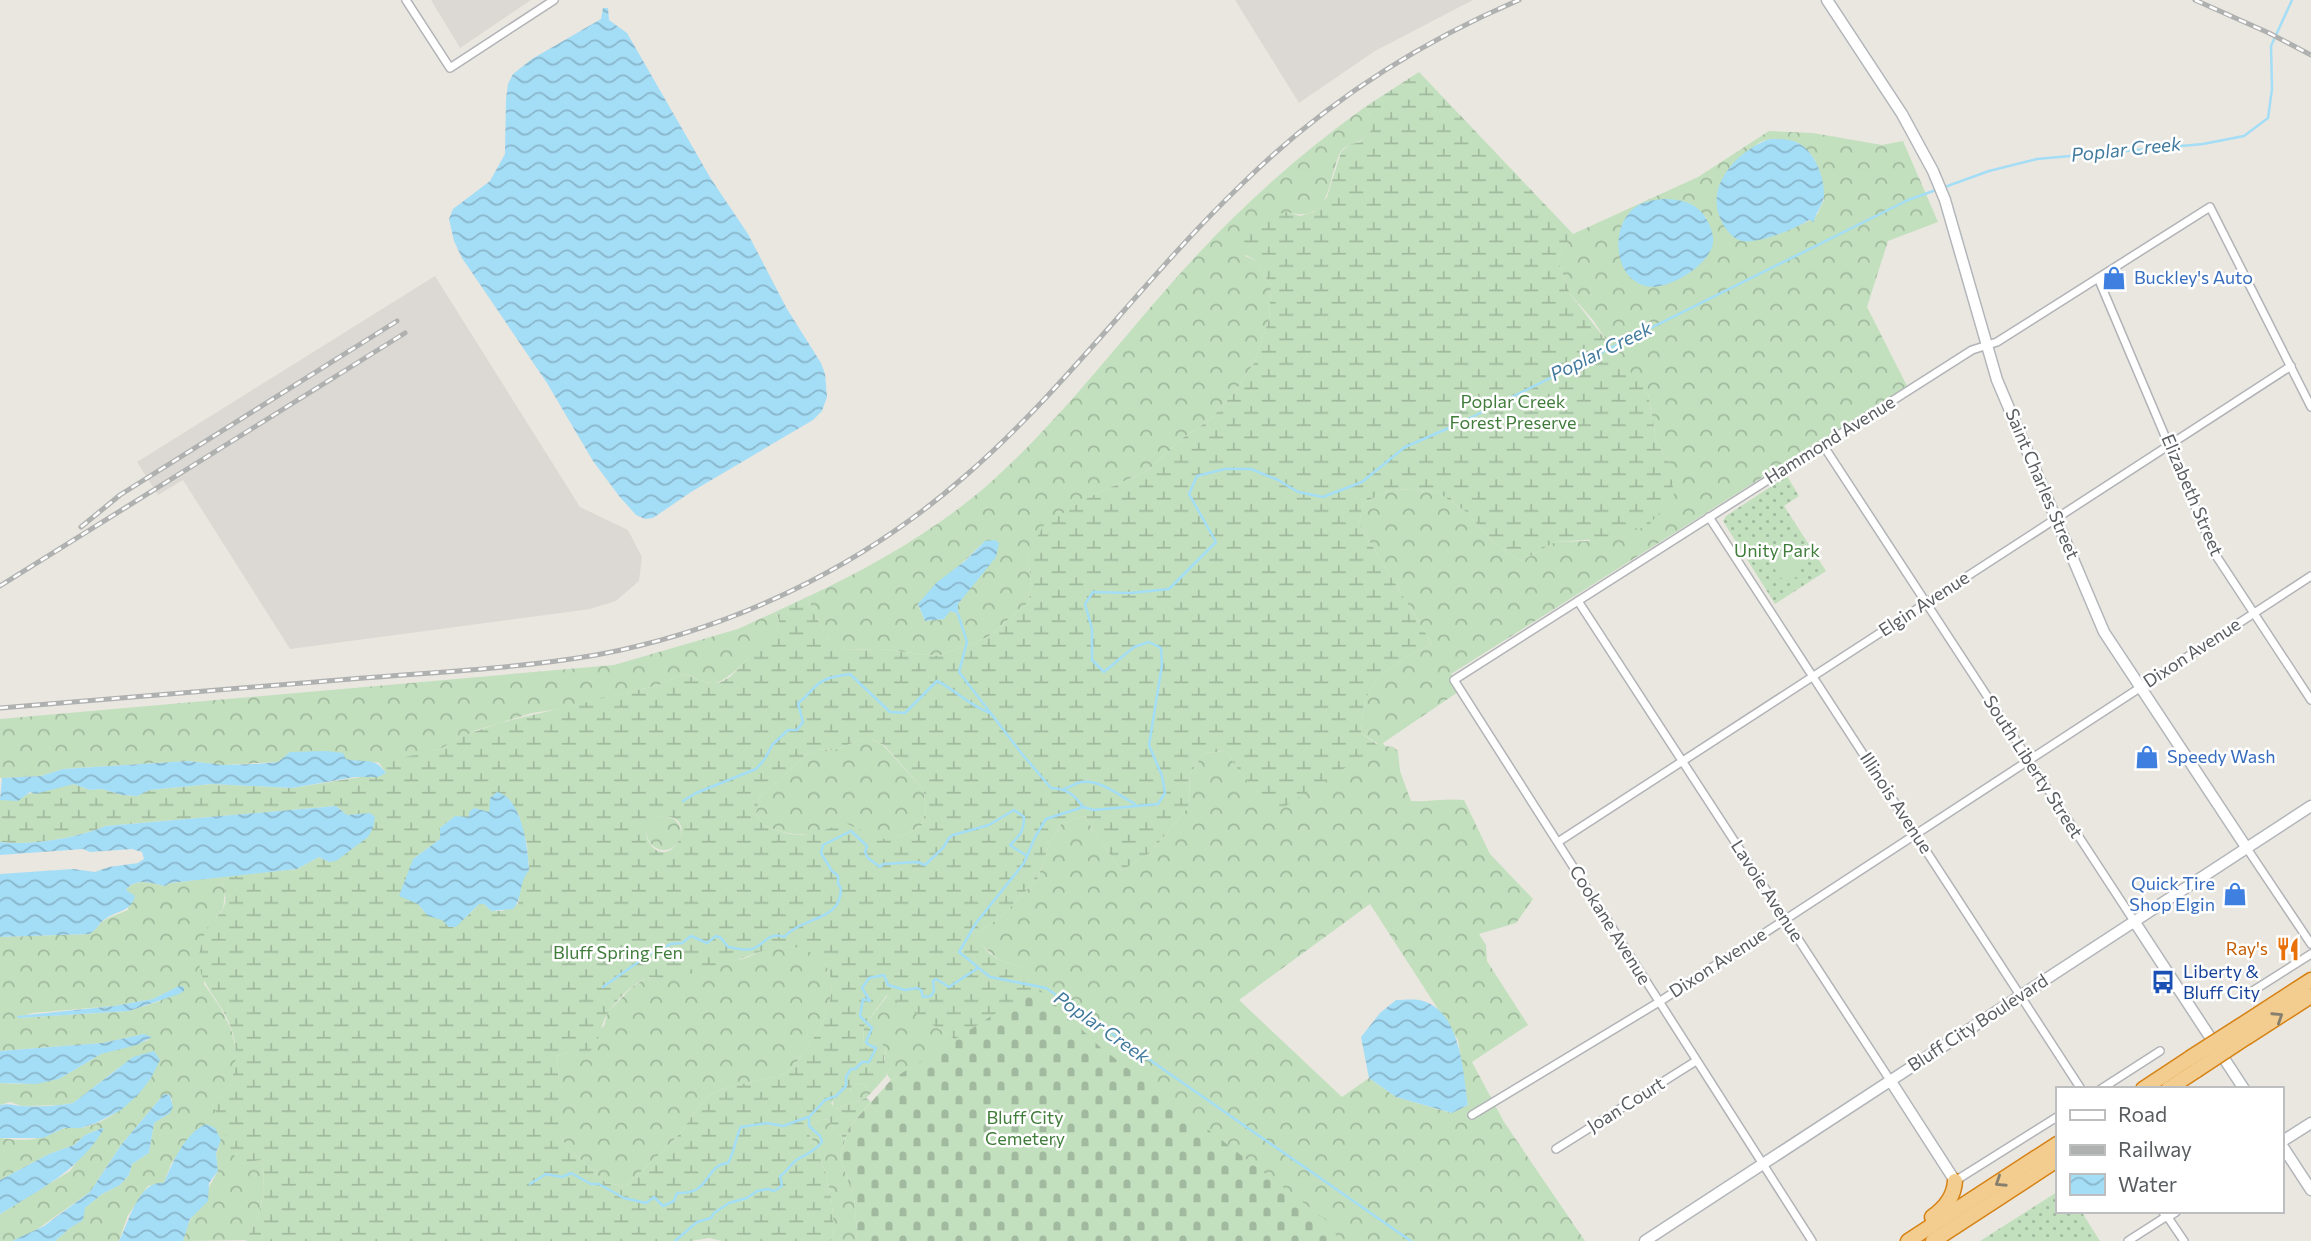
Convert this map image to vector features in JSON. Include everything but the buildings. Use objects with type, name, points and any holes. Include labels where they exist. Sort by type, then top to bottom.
[{"type":"highway","points":[[2147,1087],[2194,1064],[2308,990]]},
{"type":"highway","points":[[2170,1087],[2194,1064]]},
{"type":"highway","points":[[1908,1241],[2056,1145]]},
{"type":"highway","points":[[1933,1241],[2056,1161]]},
{"type":"highway","points":[[1895,1241],[1942,1209],[1952,1195],[1955,1181]]},
{"type":"main road","name":"Saint Charles Street","points":[[1827,0],[1902,114],[1933,171],[1945,200],[1997,380],[2104,632],[2246,847]]},
{"type":"main road","name":"Bluff City Boulevard","points":[[1644,1241],[2311,806]]},
{"type":"main road","name":"South Liberty Street","points":[[2134,921],[2244,1087]]},
{"type":"main road","name":"Lavoie Avenue","points":[[1890,1080],[1955,1181]]},
{"type":"main road","points":[[2283,1142],[2311,1123]]},
{"type":"main road","points":[[2283,1146],[2311,1190]]},
{"type":"street","points":[[406,0],[450,68],[554,0]]},
{"type":"street","name":"Hammond Avenue","points":[[1454,680],[1972,350],[1997,342],[2210,207],[2291,366]]},
{"type":"street","name":"Elizabeth Street","points":[[2098,278],[2216,554],[2311,699]]},
{"type":"street","points":[[2291,366],[2311,407]]},
{"type":"street","name":"Elgin Avenue","points":[[1558,842],[2291,366]]},
{"type":"street","name":"South Liberty Street","points":[[1823,445],[2134,921]]},
{"type":"street","name":"Illinois Avenue","points":[[1710,517],[2022,994],[2080,1087]]},
{"type":"street","name":"Dixon Avenue","points":[[1472,1115],[1659,1002],[2311,576]]},
{"type":"street","name":"Lavoie Avenue","points":[[1578,601],[1890,1080]]},
{"type":"street","name":"Cookane Avenue","points":[[1454,680],[1812,1241]]},
{"type":"street","name":"Saint Charles Street","points":[[2246,847],[2311,944]]},
{"type":"street","points":[[2248,994],[2311,954]]},
{"type":"street","points":[[2104,1087],[2160,1051]]},
{"type":"street","name":"Joan Court","points":[[1556,1149],[1696,1061]]},
{"type":"street","points":[[1955,1181],[2056,1118]]},
{"type":"street","points":[[2128,1241],[2169,1213],[2184,1241]]},
{"type":"shaded area","points":[[431,0],[531,0],[460,48]]},
{"type":"shaded area","points":[[1235,0],[1473,0],[1375,51],[1299,103]]},
{"type":"shaded area","points":[[435,276],[580,507],[628,530],[642,557],[639,581],[616,601],[590,609],[290,649],[183,480],[158,495],[137,462]]},
{"type":"green space","name":"Bluff Spring Fen","points":[[1419,72],[1573,234],[1557,258],[1570,294],[1648,394],[1657,443],[1670,464],[1674,496],[1649,525],[1615,538],[1555,542],[1521,561],[1494,543],[1465,511],[1436,491],[1392,489],[1363,503],[1359,524],[1432,644],[1391,668],[1374,684],[1368,694],[1363,709],[1361,733],[1379,746],[1275,813],[1239,771],[1226,751],[1204,753],[1190,774],[1189,806],[1150,853],[1121,871],[1084,816],[1061,824],[1049,844],[1038,878],[1001,917],[984,928],[979,942],[999,960],[1022,968],[1037,987],[956,1040],[887,995],[864,1026],[863,1046],[868,1049],[877,1043],[882,1044],[886,1049],[884,1058],[887,1075],[871,1093],[858,1083],[851,1087],[847,1097],[840,1093],[835,1095],[831,1104],[837,1109],[866,1098],[871,1102],[850,1126],[845,1140],[829,1120],[823,1119],[805,1126],[814,1142],[827,1179],[833,1218],[831,1241],[722,1241],[709,1238],[691,1241],[246,1241],[258,1216],[263,1196],[264,1166],[260,1160],[241,1164],[233,1154],[212,1103],[228,1093],[236,1049],[227,1018],[200,971],[201,945],[207,928],[224,905],[225,893],[221,877],[297,869],[319,857],[329,862],[360,814],[347,815],[336,806],[106,826],[54,840],[13,843],[0,842],[0,800],[74,784],[90,790],[102,789],[137,796],[150,790],[211,784],[292,788],[386,773],[379,763],[440,749],[463,736],[499,723],[659,685],[684,674],[708,683],[719,683],[730,677],[777,630],[779,620],[773,613],[807,597],[825,635],[840,650],[879,649],[938,656],[988,637],[1029,602],[1031,581],[1027,554],[1044,525],[1089,497],[1147,471],[1184,437],[1211,419],[1235,392],[1254,363],[1269,319],[1271,286],[1255,260],[1235,249],[1238,238],[1272,215],[1287,212],[1300,216],[1314,212],[1327,197],[1341,152],[1348,145],[1360,142],[1371,131],[1371,116],[1365,107]],"holes":[[[863,739],[871,739],[884,745],[923,789],[926,807],[922,825],[891,839],[876,837],[845,823],[823,831],[796,835],[763,825],[756,812],[760,797],[807,754],[817,749],[834,750]],[[489,812],[518,812],[527,845],[529,869],[522,879],[518,904],[502,911],[491,911],[484,904],[479,904],[465,918],[435,917],[426,913],[417,898],[413,859],[440,839],[440,828],[455,816],[470,818]],[[657,818],[673,818],[680,824],[682,832],[679,840],[666,852],[658,851],[648,840],[648,827]],[[787,946],[808,951],[822,960],[829,973],[832,988],[823,1020],[796,1063],[790,1070],[779,1075],[716,1091],[702,1103],[674,1140],[626,1186],[606,1183],[566,1146],[559,1132],[557,1056],[569,1052],[576,1061],[592,1050],[610,1010],[627,991],[642,980],[705,971]]]},
{"type":"green space","points":[[1365,107],[1371,116],[1371,131],[1360,141],[1346,146],[1340,153],[1326,198],[1312,212],[1287,212],[1245,256],[1255,260],[1271,286],[1269,319],[1254,363],[1235,392],[1211,419],[1184,437],[1147,471],[1089,497],[1027,554],[1031,581],[1029,602],[988,637],[938,656],[879,649],[839,650],[825,635],[807,597],[904,546],[949,516],[991,482],[1046,428],[1217,234],[1278,176]],"holes":[[[985,541],[968,591],[958,604],[957,614],[950,610],[944,619],[925,621],[918,605]]]},
{"type":"green space","points":[[1769,131],[1813,133],[1882,145],[1903,141],[1938,222],[1888,241],[1867,307],[1907,386],[1451,674],[1461,690],[1383,743],[1398,751],[1400,771],[1411,801],[1464,800],[1490,854],[1533,899],[1516,923],[1479,934],[1486,945],[1487,961],[1528,1025],[1472,1062],[1504,1122],[1585,1241],[1085,1241],[925,1059],[891,1080],[885,1065],[886,1049],[877,1043],[868,1049],[863,1046],[864,1026],[888,995],[956,1040],[1022,968],[999,960],[978,942],[984,928],[1001,917],[1038,878],[1049,844],[1061,824],[1084,816],[1121,871],[1150,853],[1189,806],[1190,774],[1204,753],[1226,751],[1239,771],[1275,812],[1378,744],[1361,733],[1363,709],[1368,694],[1374,684],[1391,668],[1432,644],[1359,524],[1363,503],[1392,489],[1436,491],[1465,511],[1494,543],[1521,561],[1555,542],[1589,541],[1670,464],[1657,443],[1648,394],[1619,359],[1593,320],[1570,294],[1557,258],[1573,234],[1698,177]],"holes":[[[1770,139],[1798,143],[1809,152],[1815,160],[1824,200],[1817,215],[1811,220],[1783,232],[1727,170],[1760,142]],[[1650,201],[1706,217],[1713,242],[1692,271],[1658,286],[1622,263],[1620,243],[1623,226],[1627,218]],[[1370,904],[1458,1040],[1468,1105],[1451,1113],[1396,1097],[1369,1078],[1342,1097],[1239,1000]]]},
{"type":"green space","name":"Unity Park","points":[[1787,476],[1799,496],[1784,506],[1826,571],[1775,604],[1723,521],[1726,516]]},
{"type":"green space","points":[[1788,554],[1797,558],[1801,567],[1797,576],[1788,580],[1779,576],[1775,567],[1779,558]]},
{"type":"green space","points":[[773,613],[779,621],[777,630],[721,681],[707,682],[684,674],[659,685],[532,713],[477,730],[440,749],[383,763],[346,760],[342,753],[291,752],[278,762],[224,765],[188,761],[63,769],[41,776],[0,778],[0,719],[614,665],[738,629]]},
{"type":"green space","points":[[863,739],[871,739],[883,745],[923,789],[926,807],[922,825],[888,840],[859,830],[799,834],[763,825],[756,812],[760,797],[807,754],[817,749],[834,750]]},
{"type":"green space","points":[[664,816],[676,821],[681,833],[676,845],[664,850],[652,845],[647,833],[652,821]]},
{"type":"green space","points":[[221,877],[225,891],[223,909],[208,927],[204,984],[231,1029],[237,1053],[228,1094],[212,1103],[241,1164],[260,1160],[264,1166],[263,1195],[258,1216],[247,1240],[183,1241],[187,1226],[218,1171],[216,1153],[219,1148],[183,1147],[171,1164],[164,1183],[148,1186],[127,1217],[119,1241],[55,1241],[70,1228],[85,1208],[102,1194],[120,1185],[129,1175],[132,1164],[149,1153],[154,1123],[170,1113],[172,1100],[170,1095],[164,1094],[121,1145],[90,1192],[32,1233],[12,1241],[0,1241],[0,1214],[70,1171],[101,1128],[85,1135],[74,1145],[49,1154],[0,1180],[0,1138],[34,1139],[67,1127],[96,1124],[122,1108],[151,1078],[121,1066],[73,1103],[22,1106],[10,1102],[0,1105],[0,1083],[21,1084],[59,1079],[101,1054],[149,1040],[144,1034],[102,1043],[0,1051],[0,937],[89,934],[106,919],[128,910],[130,894],[126,890],[134,883],[165,886],[170,883]],"holes":[[[179,986],[160,1001],[129,1011],[18,1018],[32,1013],[114,1006],[153,999]]]},
{"type":"green space","points":[[788,946],[809,951],[822,960],[830,973],[832,988],[823,1020],[794,1065],[779,1075],[716,1091],[702,1103],[674,1140],[626,1186],[606,1183],[566,1146],[559,1132],[557,1056],[569,1052],[604,1026],[608,1012],[632,987],[646,978],[679,975],[746,958],[769,947]]},
{"type":"green space","name":"Bluff City Cemetery","points":[[1037,987],[1100,1047],[1326,1220],[1340,1241],[858,1241],[854,1199],[840,1156],[850,1126],[891,1080]]},
{"type":"green space","points":[[858,1083],[871,1093],[866,1098],[837,1109],[833,1108],[833,1097],[838,1093],[851,1092],[851,1087]]},
{"type":"green space","points":[[823,1119],[829,1120],[845,1140],[840,1156],[854,1199],[858,1241],[831,1241],[833,1218],[827,1179],[814,1142],[805,1126]]},
{"type":"green space","points":[[2056,1193],[2056,1213],[2082,1213],[2100,1241],[1980,1241]]},
{"type":"water","points":[[603,8],[608,8],[609,20],[627,33],[711,179],[748,234],[787,309],[821,363],[827,397],[822,411],[813,420],[691,492],[653,518],[645,519],[636,515],[593,461],[547,383],[462,258],[454,241],[449,219],[453,209],[490,181],[505,154],[506,99],[508,84],[513,74],[532,59],[601,19]]},
{"type":"water","points":[[1770,139],[1795,142],[1809,152],[1821,174],[1823,200],[1814,222],[1809,220],[1767,238],[1742,241],[1730,234],[1717,209],[1720,183],[1727,171],[1746,152]]},
{"type":"water","points":[[1663,199],[1683,201],[1700,210],[1710,227],[1713,243],[1704,260],[1686,275],[1664,285],[1645,286],[1634,281],[1626,272],[1618,249],[1619,236],[1628,214],[1637,206]]},
{"type":"water","points":[[995,540],[999,543],[996,557],[958,604],[958,614],[950,611],[944,619],[925,621],[918,604],[936,583],[965,561],[985,541]]},
{"type":"water","points":[[290,752],[343,753],[346,759],[373,762],[386,773],[378,777],[355,777],[292,788],[211,784],[150,790],[137,796],[102,789],[90,790],[74,784],[35,794],[30,792],[18,801],[0,800],[2,778],[41,776],[63,769],[188,761],[224,765],[255,764],[278,762]]},
{"type":"water","points":[[497,792],[506,796],[512,804],[525,837],[529,870],[518,901],[513,909],[491,911],[484,904],[479,904],[456,927],[449,927],[442,920],[428,916],[418,904],[399,896],[413,859],[440,839],[440,828],[455,816],[469,817],[469,812],[474,808],[489,812],[490,798]]},
{"type":"water","points":[[336,806],[347,815],[370,813],[375,817],[368,837],[336,861],[329,862],[319,857],[297,869],[170,883],[165,886],[134,883],[126,890],[135,896],[130,905],[105,919],[89,934],[0,937],[0,874],[73,869],[95,872],[138,863],[144,859],[142,852],[132,849],[90,852],[83,849],[0,855],[0,842],[54,840],[106,826]]},
{"type":"water","points":[[179,986],[184,987],[184,991],[179,994],[129,1011],[17,1016],[114,1006],[153,999]]},
{"type":"water","points":[[1396,1000],[1419,1000],[1433,1005],[1444,1015],[1457,1043],[1468,1105],[1452,1113],[1396,1097],[1369,1078],[1361,1037],[1380,1013]]},
{"type":"water","points":[[144,1034],[152,1037],[137,1045],[101,1054],[59,1079],[36,1084],[0,1083],[0,1051],[102,1043]]},
{"type":"water","points":[[154,1051],[160,1060],[151,1078],[138,1095],[121,1110],[96,1123],[81,1128],[64,1128],[43,1138],[0,1138],[0,1105],[41,1106],[73,1103],[133,1057]]},
{"type":"water","points":[[164,1094],[170,1095],[173,1107],[170,1113],[154,1123],[149,1153],[132,1164],[129,1175],[120,1185],[102,1194],[85,1208],[83,1220],[55,1241],[12,1241],[44,1226],[90,1192],[121,1145]]},
{"type":"water","points":[[206,1124],[215,1128],[221,1140],[216,1153],[218,1171],[209,1183],[208,1201],[190,1219],[183,1241],[119,1241],[141,1195],[147,1188],[164,1183],[185,1142],[191,1134]]},
{"type":"water","points":[[104,1129],[94,1144],[70,1168],[0,1214],[0,1180],[49,1154],[74,1145],[85,1135]]},
{"type":"waterway","name":"Poplar Creek","points":[[1942,188],[1989,171],[2037,159],[2203,144],[2244,136],[2268,118],[2272,89],[2271,46],[2292,0]]},
{"type":"waterway","name":"Poplar Creek","points":[[1411,1241],[1046,988],[990,977],[959,952],[976,923],[1024,863],[1046,819],[1083,807],[1094,810],[1158,804],[1165,793],[1162,776],[1149,745],[1162,665],[1161,648],[1149,642],[1134,647],[1104,672],[1092,660],[1092,629],[1085,604],[1093,592],[1131,593],[1169,589],[1216,542],[1189,494],[1197,476],[1225,469],[1251,469],[1298,492],[1323,497],[1362,482],[1405,447],[1458,424],[1908,200],[1936,190]]},
{"type":"waterway","points":[[958,614],[967,642],[959,672],[1051,788],[1070,793],[1083,807]]},
{"type":"waterway","points":[[683,801],[696,793],[756,769],[773,744],[788,730],[797,730],[803,722],[798,703],[820,683],[832,677],[850,674],[890,712],[905,713],[937,681],[990,713]]},
{"type":"waterway","name":"Poplar Creek","points":[[1064,789],[1081,782],[1095,783],[1135,804]]},
{"type":"waterway","points":[[603,987],[651,953],[662,951],[670,944],[682,943],[691,936],[707,943],[716,936],[728,947],[749,950],[770,937],[784,937],[792,930],[829,913],[839,899],[841,888],[838,876],[821,853],[823,845],[851,831],[867,846],[865,852],[868,858],[880,867],[883,864],[917,862],[925,865],[953,835],[989,825],[1014,810],[1024,817],[1024,822],[1021,833],[1010,845],[1027,856]]},
{"type":"waterway","points":[[675,1241],[697,1222],[711,1218],[729,1203],[747,1198],[757,1191],[774,1191],[782,1186],[780,1176],[822,1142],[820,1136],[809,1126],[809,1117],[825,1100],[836,1096],[846,1086],[846,1077],[851,1069],[855,1069],[862,1062],[869,1062],[876,1048],[866,1042],[872,1028],[860,1016],[863,999],[870,1001],[862,988],[869,978],[884,975],[888,985],[905,990],[917,988],[921,990],[923,997],[931,996],[934,991],[933,981],[936,979],[949,987],[978,968]]},
{"type":"waterway","points":[[530,1184],[546,1174],[562,1177],[571,1173],[624,1198],[646,1203],[654,1197],[663,1206],[674,1201],[677,1193],[696,1189],[715,1169],[728,1163],[741,1127],[767,1123],[783,1126],[808,1117]]},
{"type":"railway","points":[[0,708],[474,670],[566,660],[646,644],[696,629],[792,591],[882,540],[964,477],[1037,407],[1206,220],[1305,128],[1407,57],[1519,0]]},
{"type":"railway","points":[[2195,0],[2311,55]]},
{"type":"railway","points":[[81,527],[120,495],[397,321]]},
{"type":"railway","points":[[0,586],[405,333]]},
{"type":"place","name":"Buckley's Auto","points":[[2114,278]]},
{"type":"place","name":"Speedy Wash","points":[[2147,757]]},
{"type":"place","name":"Quick Tire Shop Elgin","points":[[2235,894]]},
{"type":"place","name":"Ray's","points":[[2288,949]]},
{"type":"place","name":"Liberty & Bluff City","points":[[2163,982]]},
{"type":"park label","name":"Poplar Creek Forest Preserve","points":[[1513,412]]}]
